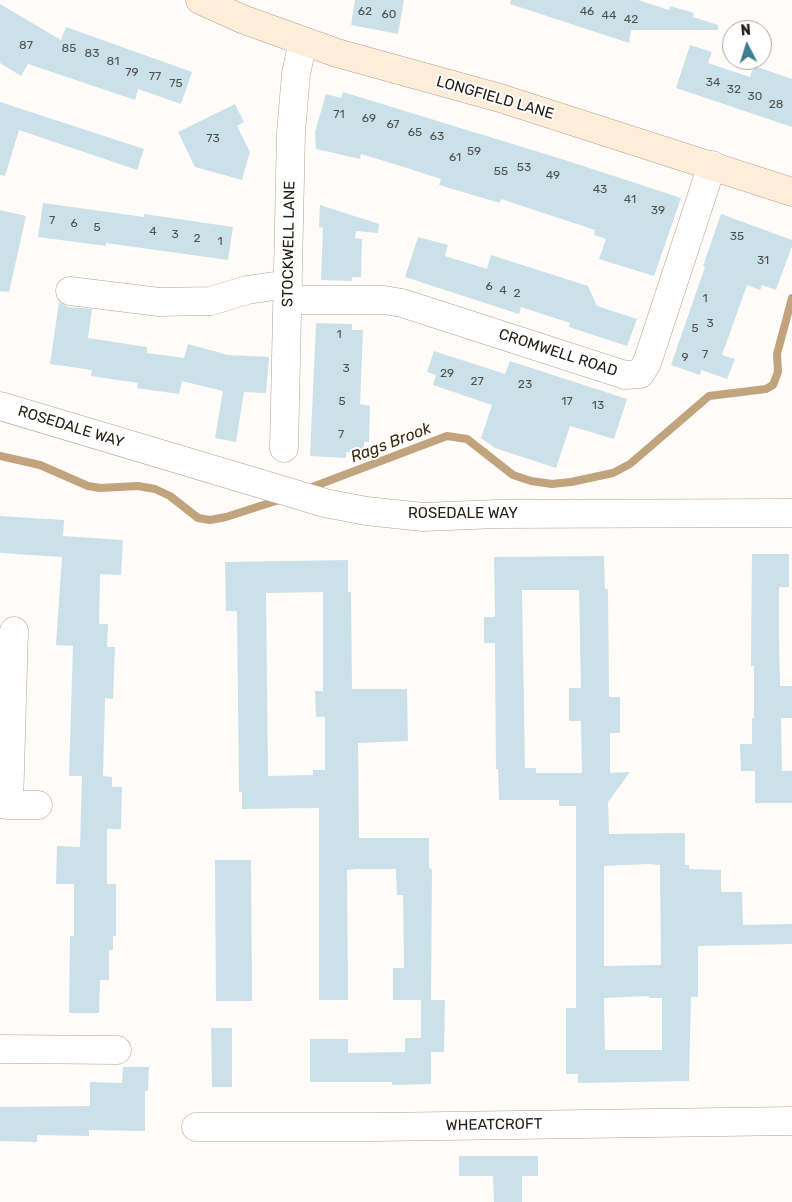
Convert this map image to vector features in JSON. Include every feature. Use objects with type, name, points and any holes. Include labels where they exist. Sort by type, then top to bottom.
[{"type":"street","name":"LONGFIELD LANE","points":[[200,0],[242,19],[303,41],[500,98],[792,192]]},
{"type":"street","name":"STOCKWELL LANE","points":[[284,448],[293,100],[303,41]]},
{"type":"street","name":"CROMWELL ROAD","points":[[288,292],[402,303],[625,375],[640,374],[647,363],[712,165]]},
{"type":"street","points":[[70,291],[159,302],[211,301],[246,290],[288,292]]},
{"type":"street","name":"ROSEDALE WAY","points":[[0,406],[325,503],[423,517],[506,514],[792,512]]},
{"type":"street","points":[[14,631],[4,804],[38,805]]},
{"type":"street","points":[[0,1049],[117,1050]]},
{"type":"street","name":"WHEATCROFT","points":[[196,1127],[792,1121]]},
{"type":"building","points":[[355,0],[404,0],[398,34],[351,25]]},
{"type":"building","points":[[511,0],[638,0],[669,10],[670,6],[694,13],[693,17],[718,25],[718,30],[631,30],[629,43],[510,4]]},
{"type":"building","points":[[0,4],[61,40],[66,27],[192,72],[181,104],[138,89],[135,100],[28,64],[21,76],[0,63]]},
{"type":"building","points":[[690,45],[712,52],[708,63],[722,68],[722,70],[729,70],[750,77],[753,70],[766,70],[792,79],[792,127],[676,88]]},
{"type":"building","points":[[343,92],[681,198],[654,276],[599,259],[606,239],[594,235],[595,230],[501,199],[500,203],[439,185],[441,179],[361,154],[360,159],[316,149],[315,132],[326,94],[341,98]]},
{"type":"building","points":[[0,102],[144,149],[137,170],[19,130],[5,176],[0,175]]},
{"type":"building","points":[[235,104],[244,122],[237,126],[250,152],[242,180],[195,167],[178,132]]},
{"type":"building","points":[[43,203],[144,217],[144,214],[233,227],[228,260],[106,243],[106,246],[38,237]]},
{"type":"building","points":[[320,205],[379,224],[378,233],[356,231],[355,238],[362,239],[361,277],[352,277],[352,281],[321,280],[323,228],[319,227]]},
{"type":"building","points":[[0,210],[26,216],[9,292],[0,291]]},
{"type":"building","points":[[721,214],[792,240],[792,246],[776,290],[762,285],[760,290],[747,285],[722,355],[735,359],[727,379],[701,370],[700,375],[671,365]]},
{"type":"building","points":[[418,237],[448,245],[445,256],[487,269],[491,255],[588,286],[597,306],[637,319],[627,346],[569,327],[570,323],[521,307],[519,314],[405,277]]},
{"type":"building","points":[[59,302],[68,307],[92,309],[88,338],[147,347],[147,353],[184,358],[188,344],[228,355],[269,357],[266,393],[244,392],[236,442],[215,438],[223,391],[182,381],[179,394],[137,388],[138,383],[91,376],[92,370],[50,364]]},
{"type":"building","points":[[316,323],[352,324],[352,330],[363,330],[360,404],[370,406],[369,442],[364,442],[364,453],[346,452],[346,458],[310,456]]},
{"type":"building","points":[[434,351],[505,374],[510,361],[627,399],[614,439],[570,426],[556,468],[495,448],[481,438],[492,405],[433,385],[436,375],[427,372]]},
{"type":"building","points":[[0,516],[64,520],[63,536],[123,540],[121,575],[100,574],[99,624],[108,624],[107,647],[115,647],[113,699],[105,698],[103,776],[112,777],[112,787],[122,787],[121,829],[107,829],[107,884],[116,884],[116,936],[113,936],[113,950],[109,950],[109,980],[100,980],[99,1013],[69,1013],[70,936],[74,936],[74,884],[56,884],[57,846],[80,847],[82,776],[69,776],[73,646],[56,645],[62,557],[0,553]]},
{"type":"building","points":[[752,554],[789,554],[789,587],[779,587],[779,639],[780,686],[792,686],[792,718],[781,718],[782,771],[792,771],[792,803],[755,803],[755,771],[741,771],[740,744],[752,744],[752,718],[754,718],[754,666],[751,666]]},
{"type":"building","points":[[604,556],[605,589],[608,589],[609,697],[620,697],[620,733],[610,733],[610,773],[630,772],[608,802],[609,834],[685,833],[685,865],[689,865],[689,869],[721,870],[721,892],[742,892],[743,925],[792,924],[792,944],[698,946],[698,997],[691,997],[689,1081],[578,1083],[578,1074],[566,1074],[566,1008],[576,1008],[576,806],[559,806],[559,800],[499,800],[498,769],[496,769],[495,643],[484,643],[484,617],[495,617],[494,557]],"holes":[[[522,590],[579,590],[581,688],[569,688],[569,721],[581,721],[582,773],[536,773],[536,768],[525,768]],[[660,865],[661,965],[604,966],[604,866]],[[649,996],[649,998],[662,998],[662,1050],[605,1050],[604,998]]]},
{"type":"building","points":[[348,560],[348,592],[351,592],[352,689],[407,689],[408,741],[358,743],[359,838],[429,838],[429,868],[432,869],[431,1000],[393,1000],[393,968],[404,968],[403,895],[397,895],[396,869],[357,869],[347,870],[348,1000],[319,1000],[319,808],[242,809],[242,792],[239,792],[237,611],[226,611],[225,562]],"holes":[[[323,592],[323,691],[315,691],[316,717],[325,717],[325,770],[313,770],[313,775],[268,776],[266,593]]]},
{"type":"building","points":[[215,860],[251,860],[252,1001],[216,1001]]},
{"type":"building","points":[[421,1000],[445,1000],[444,1052],[431,1052],[431,1084],[392,1085],[392,1082],[310,1082],[310,1039],[348,1039],[348,1053],[405,1052],[405,1038],[421,1038]]},
{"type":"building","points":[[211,1028],[232,1028],[232,1087],[212,1087]]},
{"type":"building","points":[[123,1067],[149,1067],[148,1091],[145,1091],[145,1131],[89,1130],[89,1136],[37,1135],[37,1142],[0,1141],[0,1107],[90,1106],[90,1082],[122,1083]]},
{"type":"building","points":[[459,1156],[538,1156],[538,1176],[522,1176],[522,1202],[494,1202],[493,1176],[459,1176]]},
{"type":"waterway","name":"Rags Brook","points":[[307,489],[447,436],[467,439],[513,475],[531,481],[552,484],[613,473],[630,464],[709,396],[766,389],[773,385],[778,372],[777,354],[792,298]]},
{"type":"waterway","name":"Rags Brook","points":[[0,456],[40,465],[88,486],[100,488],[138,486],[155,489],[170,496],[198,518],[210,520],[226,517],[282,499]]}]
